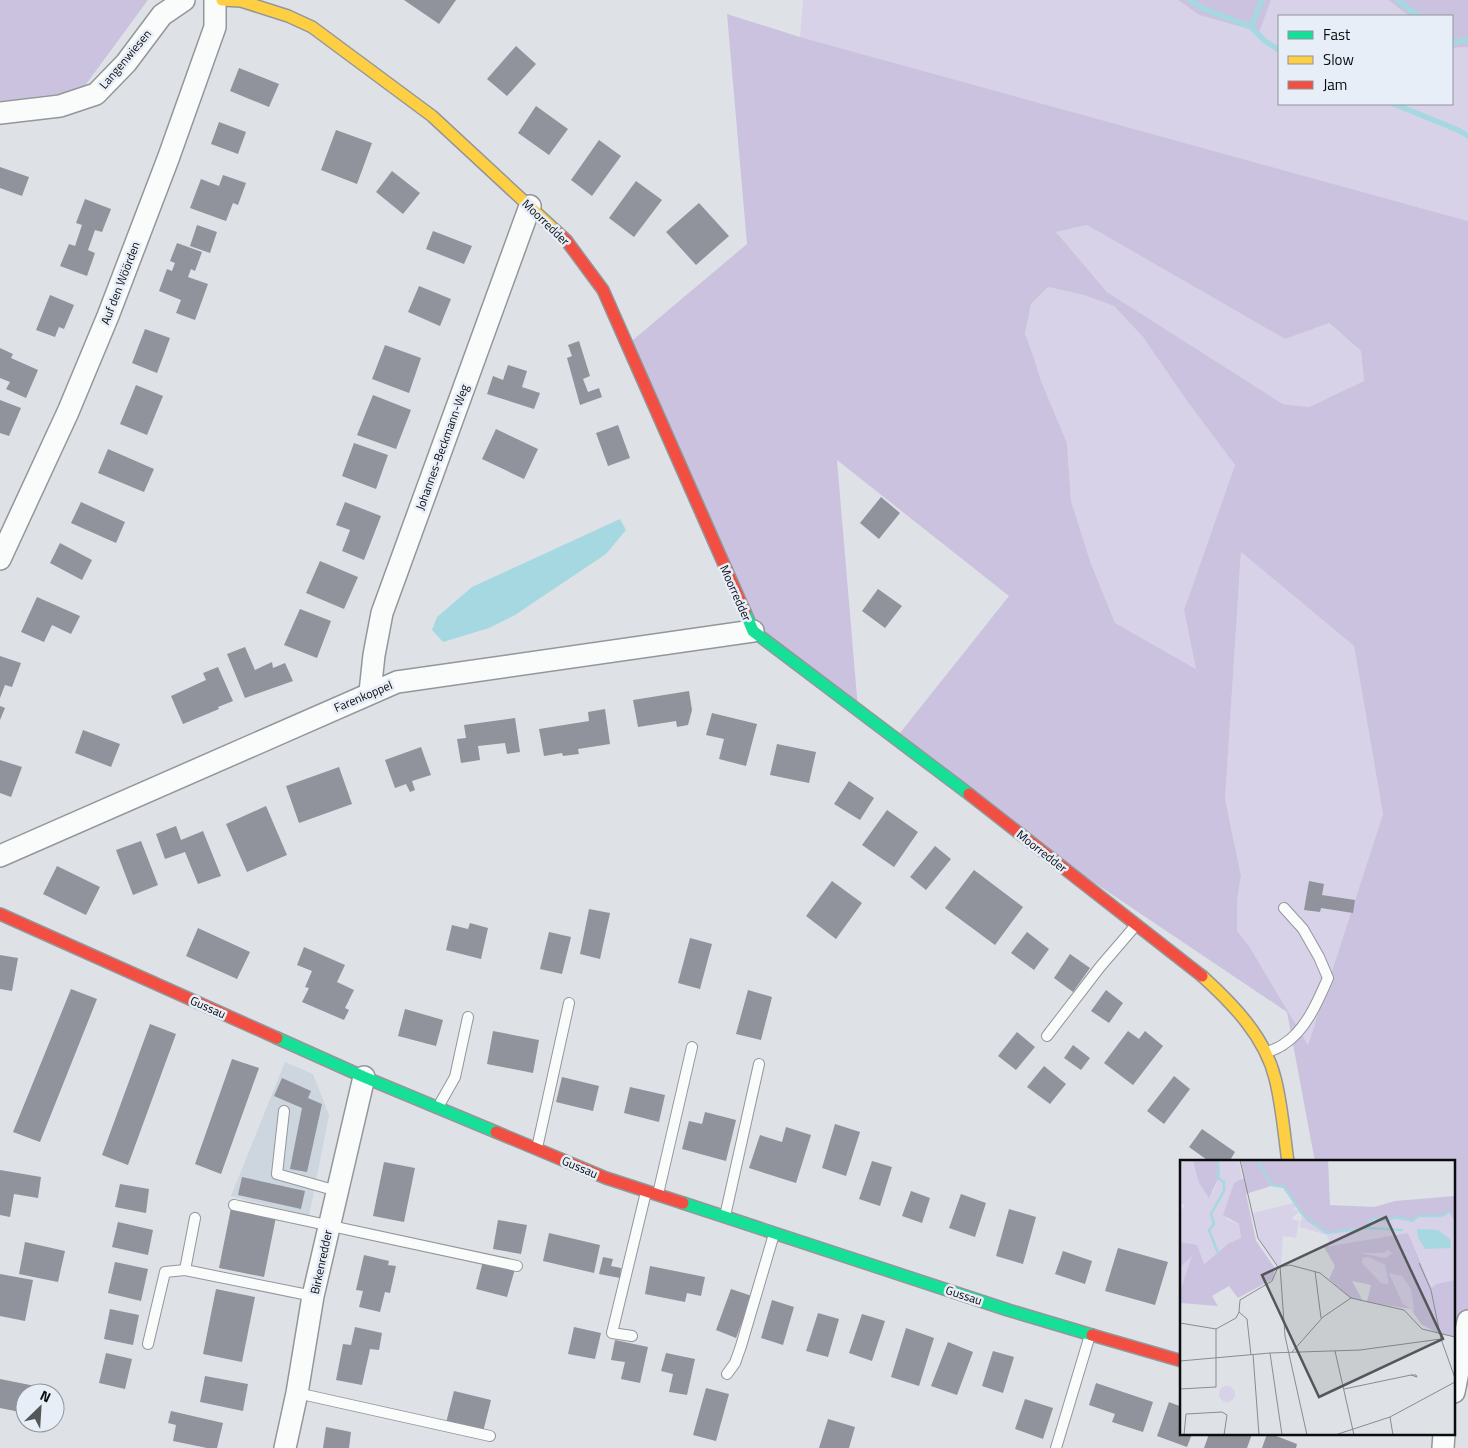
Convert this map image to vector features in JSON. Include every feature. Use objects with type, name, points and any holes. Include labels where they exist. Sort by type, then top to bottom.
[{"type":"street","name":"Langenwiesen","points":[[0,113],[60,106],[96,94],[126,62],[162,15],[184,0]]},
{"type":"street","name":"Auf den Wöörden","points":[[0,559],[68,412],[108,316],[168,159],[215,27],[215,0]]},
{"type":"street","name":"Moorredder","points":[[222,0],[241,1],[288,16],[312,27],[432,116],[566,240],[603,290],[754,631],[1019,832],[1216,988],[1245,1018],[1265,1053],[1275,1078],[1288,1160]]},
{"type":"street","name":"Johannes-Beckmann-Weg","points":[[370,692],[374,655],[382,613],[530,206]]},
{"type":"street","name":"Farenkoppel","points":[[0,856],[370,692],[397,682],[754,631]]},
{"type":"street","name":"Gussau","points":[[0,914],[364,1077],[606,1178],[1008,1310],[1180,1360]]},
{"type":"street","name":"Birkenredder","points":[[285,1448],[328,1225],[364,1077]]},
{"type":"street","points":[[1458,1383],[1468,1321]]},
{"type":"lane","points":[[1265,1053],[1285,1044],[1302,1027],[1317,1004],[1328,978],[1319,956],[1302,929],[1284,908]]},
{"type":"lane","points":[[1047,1036],[1136,924]]},
{"type":"lane","points":[[537,1150],[569,1002]]},
{"type":"lane","points":[[437,1108],[456,1077],[468,1017]]},
{"type":"lane","points":[[658,1195],[692,1047]]},
{"type":"lane","points":[[724,1217],[759,1064]]},
{"type":"lane","points":[[284,1111],[277,1174],[337,1190]]},
{"type":"lane","points":[[632,1336],[612,1333],[646,1191]]},
{"type":"lane","points":[[234,1205],[517,1266]]},
{"type":"lane","points":[[185,1270],[195,1218]]},
{"type":"lane","points":[[727,1374],[735,1363],[741,1346],[774,1233]]},
{"type":"lane","points":[[148,1344],[165,1272],[185,1270],[313,1296]]},
{"type":"lane","points":[[1056,1448],[1090,1334]]},
{"type":"lane","points":[[297,1393],[490,1436]]},
{"type":"shaded area","points":[[0,0],[148,0],[81,91],[0,101]]},
{"type":"shaded area","points":[[803,0],[1178,0],[1199,15],[1258,32],[1271,0],[1388,0],[1408,15],[1278,15],[1278,105],[1453,105],[1453,48],[1468,47],[1468,221],[800,37]]},
{"type":"shaded area","points":[[1178,0],[1271,0],[1259,32],[1199,15]]},
{"type":"shaded area","points":[[1388,0],[1468,0],[1468,47],[1453,48],[1453,15],[1408,15]]},
{"type":"shaded area","points":[[727,14],[800,37],[1468,221],[1468,1387],[1456,1377],[1456,1160],[1315,1160],[1287,1012],[1019,832],[896,738],[1009,596],[837,460],[858,709],[753,631],[627,345],[747,244]],"holes":[[[1087,225],[1285,339],[1329,323],[1361,351],[1364,381],[1309,407],[1283,404],[1107,292],[1056,232]],[[1048,287],[1084,295],[1114,306],[1143,337],[1187,401],[1235,465],[1184,610],[1196,669],[1115,623],[1090,561],[1071,501],[1067,443],[1041,381],[1025,334],[1031,304]],[[1241,552],[1354,646],[1383,814],[1308,1045],[1249,946],[1237,931],[1237,901],[1241,876],[1225,799]]]},
{"type":"shaded area","points":[[1087,225],[1285,339],[1328,323],[1361,351],[1364,381],[1309,407],[1283,404],[1107,292],[1056,232]]},
{"type":"shaded area","points":[[1048,287],[1084,295],[1114,306],[1143,337],[1187,401],[1235,465],[1184,610],[1196,669],[1115,623],[1090,561],[1071,501],[1067,443],[1041,381],[1025,334],[1031,304]]},
{"type":"shaded area","points":[[1241,552],[1354,646],[1383,814],[1308,1045],[1249,946],[1237,931],[1237,901],[1241,876],[1225,799]]},
{"type":"shaded area","points":[[285,1062],[313,1074],[329,1115],[309,1216],[231,1196]]},
{"type":"water","points":[[620,519],[626,530],[606,554],[515,615],[489,628],[443,642],[432,630],[437,617],[472,587]]},
{"type":"building","points":[[404,0],[456,0],[439,24]]},
{"type":"building","points":[[516,46],[536,64],[507,96],[487,79]]},
{"type":"building","points":[[239,68],[279,84],[269,107],[230,91]]},
{"type":"building","points":[[536,106],[568,129],[549,155],[518,133]]},
{"type":"building","points":[[219,122],[246,132],[238,154],[211,144]]},
{"type":"building","points":[[336,130],[372,143],[357,184],[321,170]]},
{"type":"building","points":[[599,140],[621,156],[592,196],[571,180]]},
{"type":"building","points":[[0,167],[29,177],[22,196],[0,188]]},
{"type":"building","points":[[392,171],[420,193],[403,214],[376,192]]},
{"type":"building","points":[[223,175],[246,183],[238,205],[233,203],[226,221],[190,208],[201,179],[219,186]]},
{"type":"building","points":[[636,181],[662,200],[634,237],[609,218]]},
{"type":"building","points":[[85,199],[111,209],[102,232],[95,230],[88,250],[95,253],[87,276],[60,266],[69,244],[75,246],[82,225],[76,223]]},
{"type":"building","points":[[699,203],[729,236],[696,265],[666,232]]},
{"type":"building","points":[[197,225],[217,232],[210,253],[190,246]]},
{"type":"building","points":[[433,231],[472,246],[464,264],[426,249]]},
{"type":"building","points":[[177,243],[202,252],[195,271],[191,269],[188,277],[208,284],[195,320],[176,313],[181,300],[159,291],[167,269],[172,271],[175,263],[170,261]]},
{"type":"building","points":[[419,286],[451,299],[440,326],[408,312]]},
{"type":"building","points":[[50,295],[74,305],[64,329],[59,327],[55,337],[36,330]]},
{"type":"building","points":[[145,329],[170,338],[157,373],[132,363]]},
{"type":"building","points":[[579,341],[590,376],[583,379],[588,392],[599,388],[602,397],[580,405],[567,358],[572,356],[568,345]]},
{"type":"building","points":[[385,345],[421,358],[409,393],[372,379]]},
{"type":"building","points":[[0,348],[13,354],[11,358],[38,370],[26,398],[6,389],[10,382],[0,378]]},
{"type":"building","points":[[508,365],[527,371],[522,387],[540,393],[534,409],[487,394],[493,376],[503,380]]},
{"type":"building","points":[[136,385],[163,396],[147,435],[120,424]]},
{"type":"building","points":[[373,395],[411,410],[396,449],[357,435]]},
{"type":"building","points":[[0,400],[21,408],[9,436],[0,433]]},
{"type":"building","points":[[618,425],[630,458],[608,466],[596,433]]},
{"type":"building","points":[[496,429],[538,449],[524,479],[482,459]]},
{"type":"building","points":[[354,443],[388,455],[376,489],[342,476]]},
{"type":"building","points":[[108,449],[154,469],[144,492],[98,473]]},
{"type":"building","points":[[881,497],[900,513],[879,539],[860,523]]},
{"type":"building","points":[[81,502],[125,522],[116,543],[71,523]]},
{"type":"building","points":[[345,502],[381,516],[364,560],[342,551],[350,530],[336,525]]},
{"type":"building","points":[[60,543],[92,560],[82,580],[50,563]]},
{"type":"building","points":[[320,561],[358,577],[344,609],[306,593]]},
{"type":"building","points":[[878,589],[902,606],[885,628],[862,611]]},
{"type":"building","points":[[37,597],[80,616],[71,634],[52,625],[44,642],[21,632]]},
{"type":"building","points":[[300,609],[331,621],[317,658],[284,645]]},
{"type":"building","points":[[245,647],[255,670],[272,662],[273,668],[285,663],[293,681],[245,698],[227,654]]},
{"type":"building","points":[[0,656],[21,663],[12,687],[5,685],[0,698]]},
{"type":"building","points":[[218,667],[233,701],[183,724],[171,696],[206,680],[203,673]]},
{"type":"building","points":[[689,691],[692,710],[688,725],[677,727],[676,721],[638,727],[633,700]]},
{"type":"building","points":[[0,706],[5,708],[0,720]]},
{"type":"building","points":[[605,709],[610,744],[578,749],[579,754],[563,756],[562,753],[544,756],[539,729],[589,721],[588,712]]},
{"type":"building","points":[[712,713],[757,724],[746,766],[719,759],[724,739],[706,735]]},
{"type":"building","points":[[515,718],[520,752],[507,754],[505,743],[478,746],[480,760],[461,763],[457,739],[466,738],[464,725]]},
{"type":"building","points":[[83,730],[120,744],[111,767],[75,753]]},
{"type":"building","points":[[777,744],[816,752],[809,783],[770,775]]},
{"type":"building","points":[[421,747],[431,775],[412,781],[415,790],[410,792],[406,784],[395,788],[385,760]]},
{"type":"building","points":[[0,760],[22,767],[11,797],[0,793]]},
{"type":"building","points":[[339,767],[352,804],[299,823],[286,786]]},
{"type":"building","points":[[849,781],[874,798],[860,820],[834,804]]},
{"type":"building","points":[[266,806],[287,855],[247,872],[226,824]]},
{"type":"building","points":[[887,810],[918,832],[894,867],[862,845]]},
{"type":"building","points":[[176,826],[181,840],[203,831],[221,876],[198,884],[185,852],[165,859],[156,834]]},
{"type":"building","points":[[141,841],[158,885],[133,895],[116,850]]},
{"type":"building","points":[[935,846],[951,859],[926,890],[910,877]]},
{"type":"building","points":[[57,866],[100,887],[86,915],[43,894]]},
{"type":"building","points":[[974,870],[1023,907],[995,945],[945,908]]},
{"type":"building","points":[[832,881],[862,903],[836,939],[806,916]]},
{"type":"building","points":[[1309,881],[1324,884],[1322,895],[1355,900],[1353,913],[1321,908],[1320,912],[1304,910]]},
{"type":"building","points":[[589,909],[610,913],[600,959],[580,954]]},
{"type":"building","points":[[470,923],[488,928],[481,959],[446,950],[452,925],[468,929]]},
{"type":"building","points":[[198,928],[250,952],[237,979],[186,956]]},
{"type":"building","points":[[549,932],[571,937],[562,974],[540,969]]},
{"type":"building","points":[[1027,932],[1049,949],[1034,970],[1011,953]]},
{"type":"building","points":[[690,938],[712,944],[700,989],[678,983]]},
{"type":"building","points":[[304,947],[345,965],[337,982],[354,990],[345,1008],[349,1010],[344,1020],[302,1002],[309,988],[305,987],[312,971],[297,965]]},
{"type":"building","points":[[1070,954],[1090,968],[1073,992],[1054,978]]},
{"type":"building","points":[[0,955],[18,958],[12,991],[0,989]]},
{"type":"building","points":[[71,989],[97,999],[40,1142],[13,1132]]},
{"type":"building","points":[[748,990],[772,997],[761,1040],[736,1034]]},
{"type":"building","points":[[1106,990],[1123,1003],[1109,1023],[1091,1011]]},
{"type":"building","points":[[405,1009],[443,1020],[436,1046],[398,1036]]},
{"type":"building","points":[[150,1024],[176,1034],[128,1165],[102,1155]]},
{"type":"building","points":[[493,1031],[539,1040],[533,1073],[487,1064]]},
{"type":"building","points":[[1128,1031],[1139,1039],[1145,1031],[1163,1046],[1133,1085],[1104,1063]]},
{"type":"building","points":[[1017,1032],[1035,1047],[1016,1070],[998,1056]]},
{"type":"building","points":[[1073,1045],[1090,1058],[1081,1070],[1064,1058]]},
{"type":"building","points":[[232,1059],[259,1068],[221,1174],[195,1164]]},
{"type":"building","points":[[1044,1066],[1066,1084],[1050,1104],[1027,1087]]},
{"type":"building","points":[[1174,1076],[1190,1089],[1164,1124],[1147,1111]]},
{"type":"building","points":[[562,1077],[599,1086],[593,1111],[556,1102]]},
{"type":"building","points":[[282,1078],[311,1091],[308,1098],[322,1104],[307,1172],[290,1169],[302,1108],[274,1096]]},
{"type":"building","points":[[630,1087],[665,1095],[659,1122],[624,1113]]},
{"type":"building","points":[[705,1112],[736,1120],[726,1161],[682,1149],[689,1121],[702,1124]]},
{"type":"building","points":[[835,1124],[860,1132],[846,1176],[822,1168]]},
{"type":"building","points":[[786,1127],[811,1135],[796,1183],[749,1168],[760,1135],[782,1142]]},
{"type":"building","points":[[1202,1129],[1235,1152],[1230,1160],[1207,1160],[1189,1147]]},
{"type":"building","points":[[872,1161],[892,1167],[880,1206],[859,1199]]},
{"type":"building","points":[[384,1162],[415,1168],[404,1222],[373,1216]]},
{"type":"building","points":[[0,1170],[41,1177],[38,1198],[14,1194],[10,1217],[0,1215]]},
{"type":"building","points":[[242,1177],[305,1191],[301,1209],[238,1195]]},
{"type":"building","points":[[120,1184],[149,1189],[146,1213],[115,1207]]},
{"type":"building","points":[[911,1191],[930,1198],[922,1223],[902,1216]]},
{"type":"building","points":[[961,1194],[986,1203],[975,1237],[949,1228]]},
{"type":"building","points":[[231,1208],[276,1217],[264,1277],[219,1268]]},
{"type":"building","points":[[1009,1209],[1036,1217],[1023,1264],[996,1256]]},
{"type":"building","points":[[498,1220],[527,1225],[521,1254],[493,1249]]},
{"type":"building","points":[[118,1222],[153,1230],[148,1255],[112,1247]]},
{"type":"building","points":[[549,1233],[600,1245],[594,1273],[543,1261]]},
{"type":"building","points":[[25,1242],[65,1251],[58,1282],[19,1274]]},
{"type":"building","points":[[1118,1248],[1168,1262],[1155,1305],[1105,1291]]},
{"type":"building","points":[[1063,1251],[1092,1261],[1085,1284],[1055,1274]]},
{"type":"building","points":[[364,1255],[389,1261],[388,1265],[396,1266],[390,1293],[385,1292],[380,1312],[359,1307],[363,1291],[356,1290]]},
{"type":"building","points":[[603,1257],[613,1259],[611,1266],[621,1268],[620,1278],[599,1274]]},
{"type":"building","points":[[483,1261],[515,1269],[507,1297],[476,1289]]},
{"type":"building","points":[[115,1262],[148,1269],[141,1301],[108,1293]]},
{"type":"building","points":[[650,1266],[705,1277],[701,1296],[687,1293],[685,1302],[645,1294]]},
{"type":"building","points":[[0,1274],[33,1280],[25,1321],[0,1316]]},
{"type":"building","points":[[216,1289],[255,1297],[242,1362],[203,1354]]},
{"type":"building","points":[[731,1289],[752,1296],[736,1338],[716,1330]]},
{"type":"building","points":[[772,1300],[794,1307],[783,1345],[761,1338]]},
{"type":"building","points":[[110,1309],[139,1315],[133,1345],[104,1339]]},
{"type":"building","points":[[818,1313],[839,1319],[828,1357],[806,1351]]},
{"type":"building","points":[[862,1314],[885,1321],[872,1361],[849,1353]]},
{"type":"building","points":[[355,1327],[382,1333],[379,1350],[370,1349],[362,1385],[336,1380],[343,1344],[351,1345]]},
{"type":"building","points":[[574,1327],[601,1333],[595,1359],[568,1354]]},
{"type":"building","points":[[906,1328],[934,1338],[919,1386],[891,1377]]},
{"type":"building","points":[[615,1340],[648,1347],[640,1383],[621,1379],[625,1362],[611,1360]]},
{"type":"building","points":[[948,1342],[973,1352],[957,1395],[931,1386]]},
{"type":"building","points":[[993,1351],[1014,1357],[1003,1393],[982,1386]]},
{"type":"building","points":[[106,1353],[132,1359],[125,1389],[99,1383]]},
{"type":"building","points":[[666,1353],[695,1359],[687,1395],[669,1392],[673,1374],[661,1371]]},
{"type":"building","points":[[205,1376],[248,1384],[243,1411],[200,1402]]},
{"type":"building","points":[[0,1379],[20,1383],[15,1383],[15,1411],[0,1408]]},
{"type":"building","points":[[1096,1383],[1153,1402],[1143,1432],[1112,1422],[1115,1414],[1089,1405]]},
{"type":"building","points":[[706,1388],[729,1394],[716,1441],[693,1435]]},
{"type":"building","points":[[454,1391],[491,1400],[483,1432],[446,1423]]},
{"type":"building","points":[[1025,1399],[1053,1408],[1043,1439],[1015,1429]]},
{"type":"building","points":[[1169,1402],[1180,1406],[1180,1436],[1191,1436],[1187,1447],[1157,1436]]},
{"type":"building","points":[[171,1411],[223,1423],[217,1448],[207,1448],[173,1441],[176,1425],[168,1423]]},
{"type":"building","points":[[828,1419],[855,1427],[849,1448],[819,1448]]},
{"type":"building","points":[[326,1427],[351,1432],[349,1448],[323,1448]]},
{"type":"building","points":[[1208,1436],[1251,1436],[1247,1448],[1204,1448]]},
{"type":"building","points":[[1266,1436],[1276,1436],[1297,1444],[1296,1448],[1262,1448]]},
{"type":"waterway","points":[[1190,0],[1202,8],[1251,27],[1262,0]]},
{"type":"waterway","points":[[1398,0],[1417,15]]},
{"type":"waterway","points":[[1251,27],[1265,41],[1278,49]]},
{"type":"waterway","points":[[1453,42],[1468,40]]},
{"type":"waterway","points":[[1396,105],[1458,130],[1468,136]]},
{"type":"traffic: fast","points":[[745,612],[753,631],[969,794]]},
{"type":"traffic: fast","points":[[277,1038],[364,1077],[496,1132]]},
{"type":"traffic: fast","points":[[683,1203],[1008,1310],[1092,1335]]},
{"type":"traffic: slow","points":[[222,0],[241,1],[288,16],[312,27],[432,116],[556,231]]},
{"type":"traffic: slow","points":[[1202,976],[1236,1010],[1256,1035],[1264,1049],[1275,1078],[1288,1160]]},
{"type":"traffic: jam","points":[[556,231],[566,240],[603,290],[745,612]]},
{"type":"traffic: jam","points":[[969,794],[1202,976]]},
{"type":"traffic: jam","points":[[0,914],[277,1038]]},
{"type":"traffic: jam","points":[[496,1132],[606,1178],[683,1203]]},
{"type":"traffic: jam","points":[[1092,1335],[1180,1360]]}]
